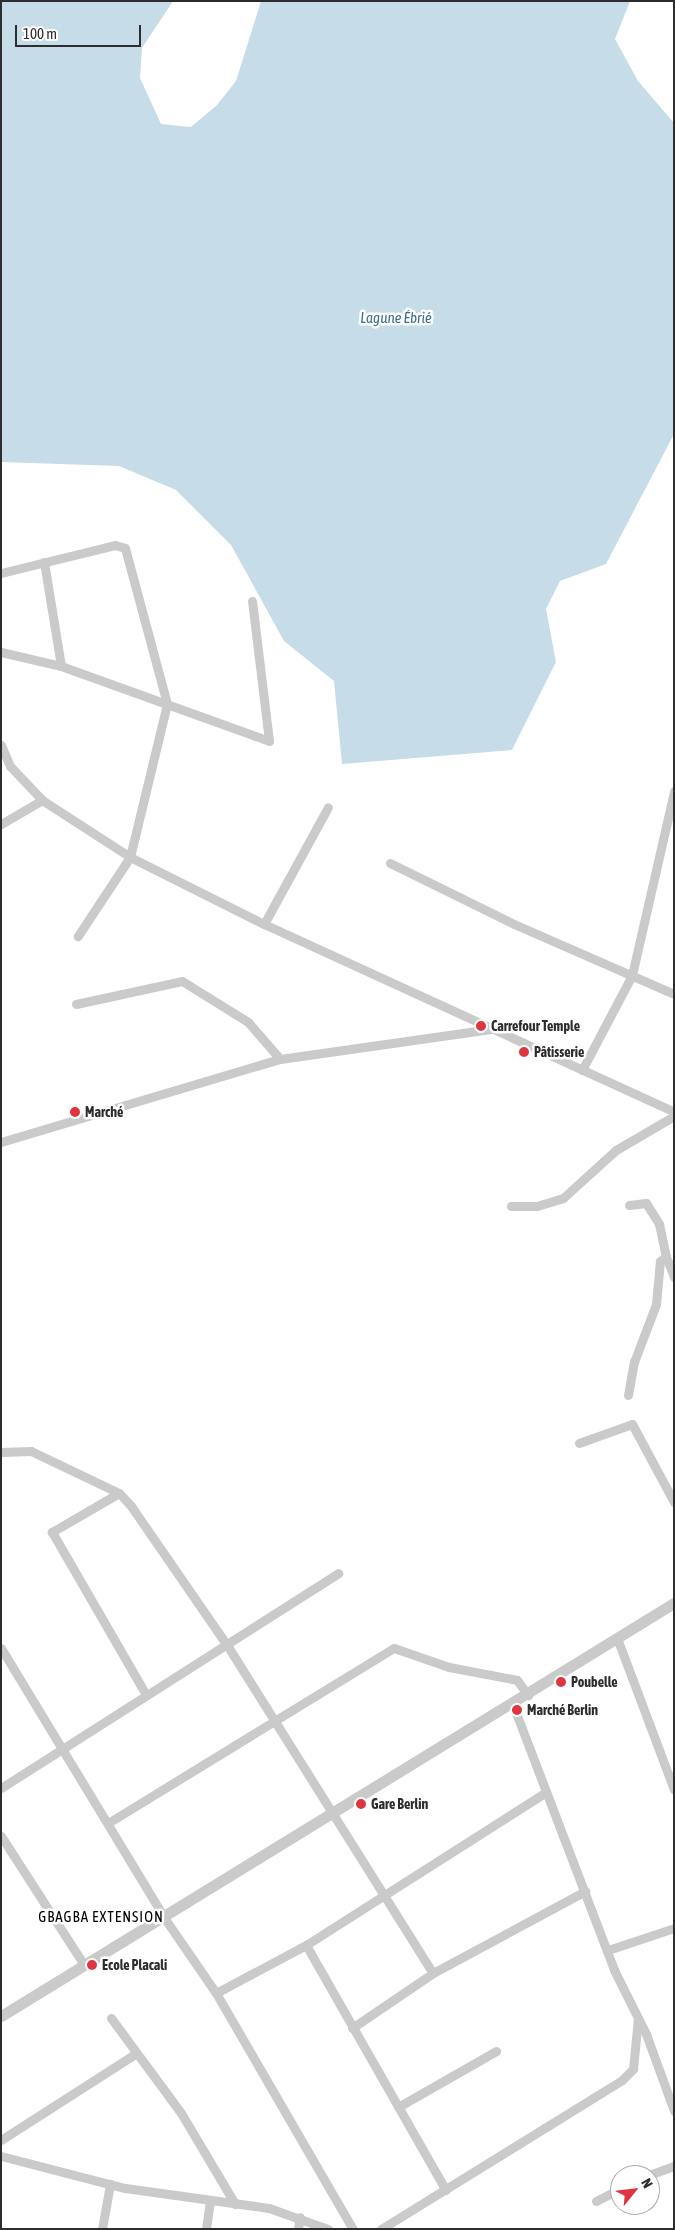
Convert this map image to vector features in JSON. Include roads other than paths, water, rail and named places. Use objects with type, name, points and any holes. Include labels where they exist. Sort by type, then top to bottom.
[{"type":"street","points":[[1,573],[115,545],[125,548],[167,704],[130,857],[78,936]]},
{"type":"street","points":[[44,562],[61,666]]},
{"type":"street","points":[[1,652],[61,666],[269,740],[252,601]]},
{"type":"street","points":[[1,745],[10,766],[42,800],[130,857],[264,924],[674,1112]]},
{"type":"street","points":[[582,1070],[632,975],[674,791]]},
{"type":"street","points":[[1,824],[42,800]]},
{"type":"street","points":[[264,924],[328,806]]},
{"type":"street","points":[[390,863],[514,924],[674,994]]},
{"type":"street","points":[[76,1004],[182,981],[248,1022],[280,1059]]},
{"type":"street","points":[[1,1142],[280,1059],[491,1029]]},
{"type":"street","points":[[511,1206],[537,1206],[563,1198],[616,1150],[674,1116]]},
{"type":"street","points":[[629,1205],[646,1202],[659,1224],[666,1257],[674,1277]]},
{"type":"street","points":[[628,1395],[634,1362],[656,1304],[657,1271],[666,1257]]},
{"type":"street","points":[[579,1443],[632,1424],[674,1502]]},
{"type":"street","points":[[1,1452],[31,1451],[120,1493],[227,1644],[333,1810],[384,1896],[433,1973]]},
{"type":"street","points":[[120,1493],[52,1532],[145,1693]]},
{"type":"street","points":[[1,1788],[145,1693],[227,1644],[338,1573]]},
{"type":"street","points":[[1,2016],[333,1810],[512,1705],[674,1603]]},
{"type":"street","points":[[617,1638],[674,1790]]},
{"type":"street","points":[[1,1648],[108,1823],[162,1916],[216,1993],[353,2229]]},
{"type":"street","points":[[108,1823],[275,1718],[394,1648],[449,1667],[517,1680],[528,1695]]},
{"type":"street","points":[[512,1705],[608,1950],[638,2016],[674,2111]]},
{"type":"street","points":[[216,1993],[306,1945],[546,1792]]},
{"type":"street","points":[[1,1836],[84,1965]]},
{"type":"street","points":[[352,2028],[433,1973],[585,1891]]},
{"type":"street","points":[[608,1950],[674,1928]]},
{"type":"street","points":[[306,1945],[446,2190]]},
{"type":"street","points":[[381,2229],[622,2080],[633,2069],[637,2054],[638,2016]]},
{"type":"street","points":[[111,2018],[135,2054],[180,2113],[236,2204]]},
{"type":"street","points":[[398,2108],[496,2051]]},
{"type":"street","points":[[1,2140],[135,2054]]},
{"type":"street","points":[[1,2156],[110,2184],[236,2204],[300,2217],[328,2229]]},
{"type":"street","points":[[660,2171],[674,2166]]},
{"type":"street","points":[[102,2229],[110,2184]]},
{"type":"street","points":[[596,2201],[610,2194]]},
{"type":"street","points":[[206,2229],[210,2200]]},
{"type":"street","points":[[298,2229],[300,2217]]},
{"type":"water","name":"Lagune Ébrié","points":[[1,1],[173,1],[142,48],[140,78],[161,124],[191,127],[217,105],[236,81],[261,1],[630,1],[615,39],[638,81],[674,123],[674,434],[606,564],[560,581],[546,609],[556,662],[512,750],[342,764],[334,681],[284,641],[231,545],[176,490],[119,466],[1,462]]},
{"type":"place","name":"Carrefour Temple","points":[[481,1026]]},
{"type":"place","name":"Pâtisserie","points":[[524,1052]]},
{"type":"place","name":"Marché","points":[[75,1112]]},
{"type":"place","name":"Poubelle","points":[[561,1682]]},
{"type":"place","name":"Marché Berlin","points":[[517,1710]]},
{"type":"place","name":"Gare Berlin","points":[[361,1804]]},
{"type":"place","name":"Ecole Placali","points":[[92,1965]]},
{"type":"district","name":"GBAGBA EXTENSION","points":[[101,1917]]}]
